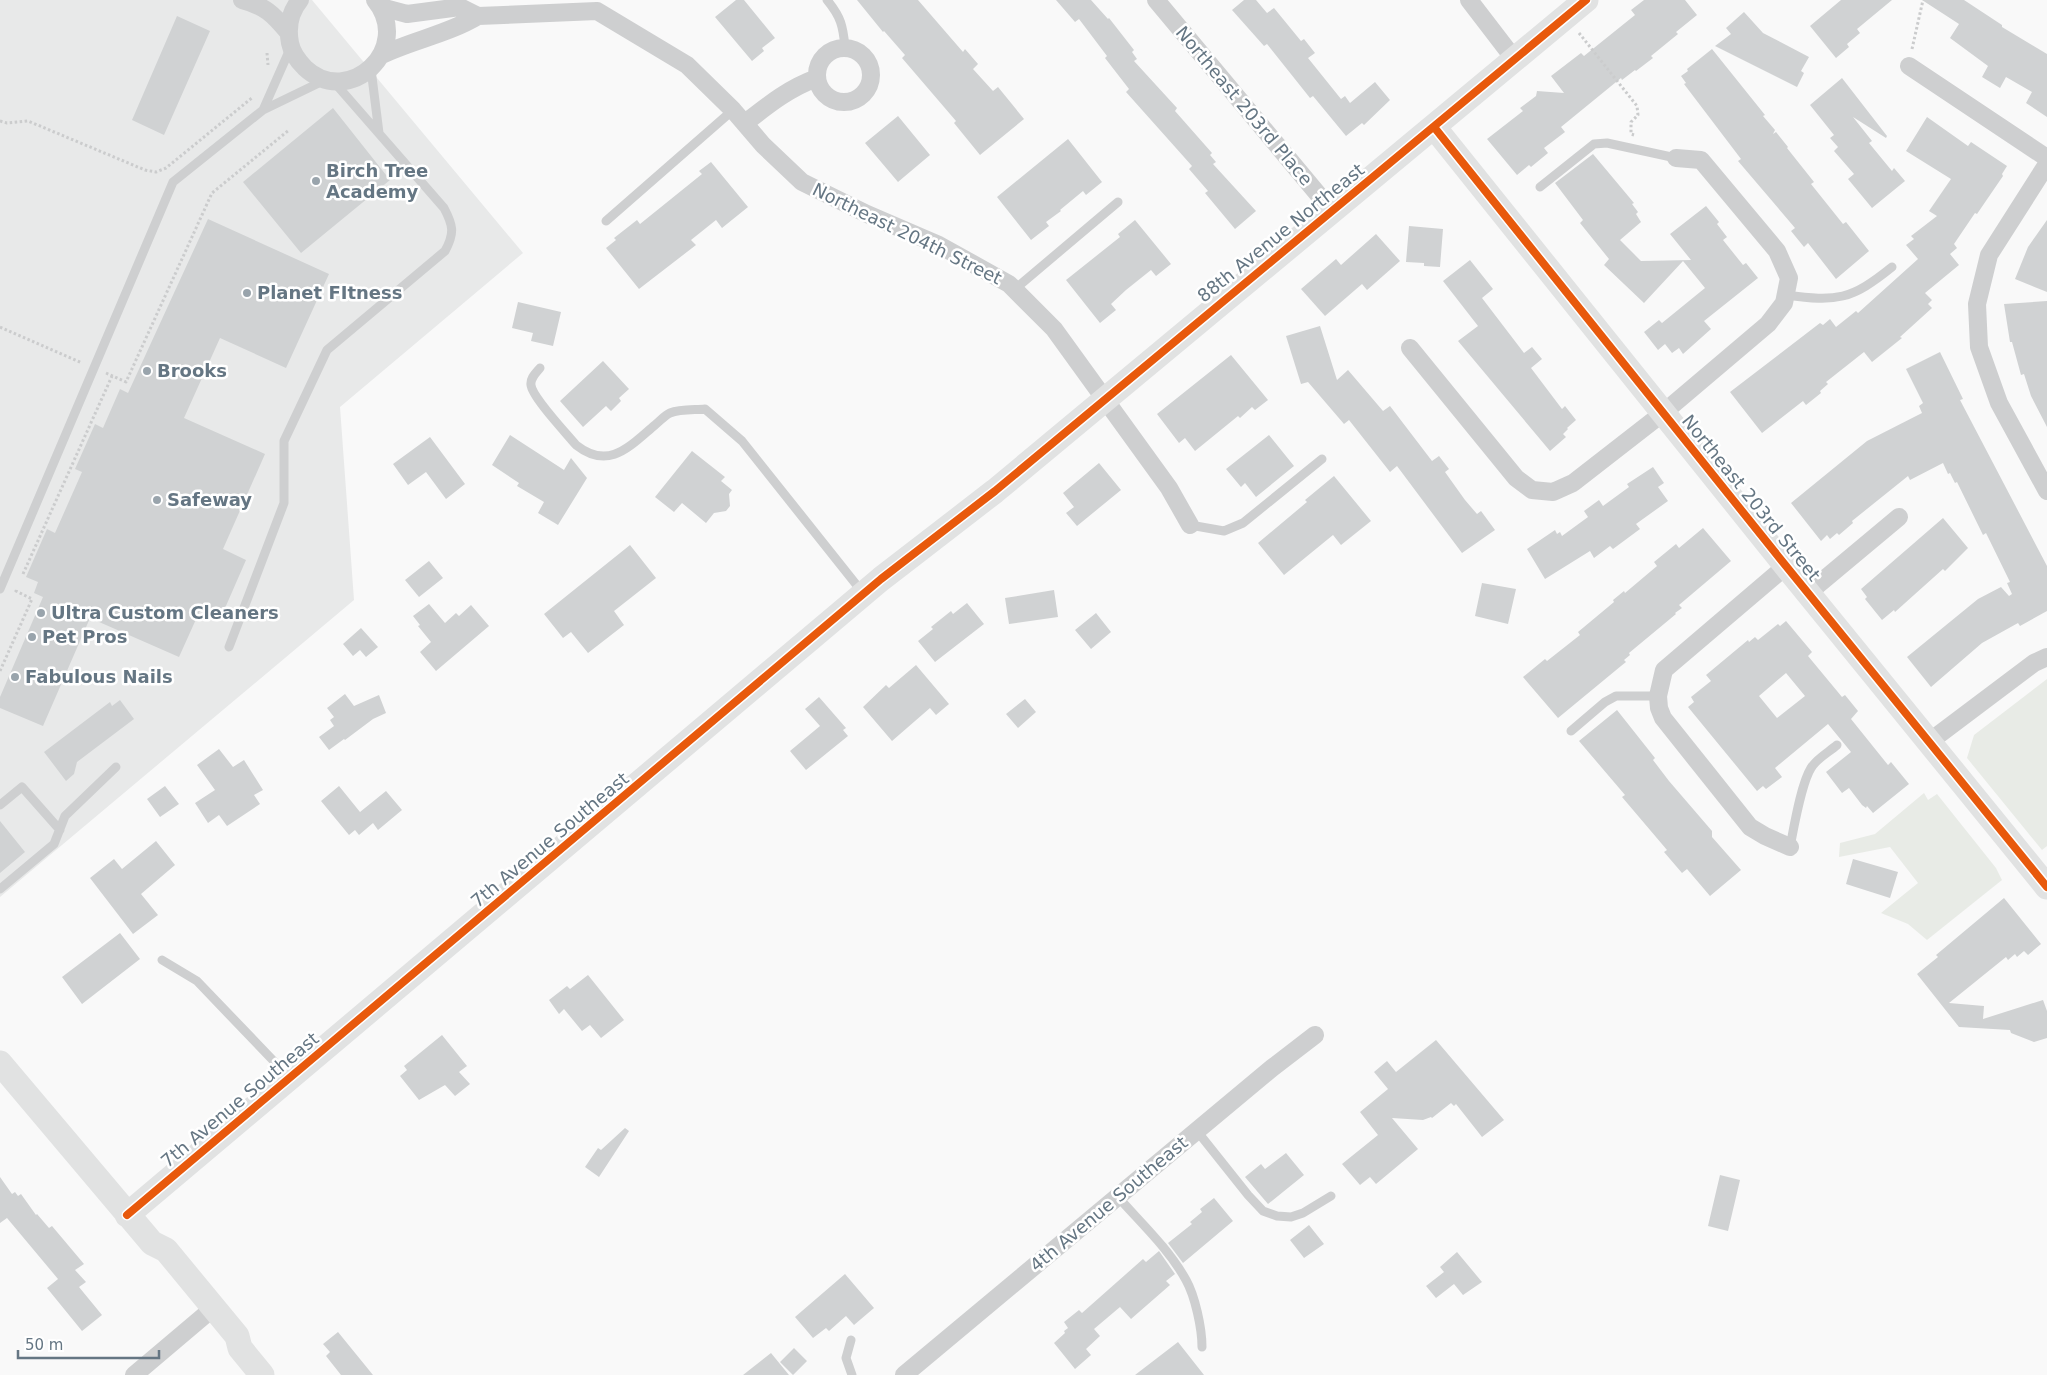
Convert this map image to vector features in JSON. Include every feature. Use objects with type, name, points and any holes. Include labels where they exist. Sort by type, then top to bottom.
[{"type":"street","points":[[242,0],[256,3],[273,14],[289,40],[298,62],[310,73],[329,80],[342,81],[358,77],[405,44],[459,27],[478,16],[599,6]]},
{"type":"street","points":[[289,40],[291,16],[300,0]]},
{"type":"street","name":"Northeast 203rd Place","points":[[1156,0],[1332,211]]},
{"type":"street","points":[[1469,0],[1515,60]]},
{"type":"street","name":"88th Avenue Northeast","points":[[996,491],[1586,0]]},
{"type":"street","points":[[378,4],[407,14],[460,7],[478,16]]},
{"type":"street","points":[[377,62],[387,40],[387,23],[378,4]]},
{"type":"street","name":"Northeast 204th Street","points":[[599,6],[687,65],[739,117],[763,146],[802,182],[867,214],[939,245],[1015,289],[1054,329],[1169,488],[1190,525]]},
{"type":"street","points":[[845,48],[862,54],[868,62],[871,79],[864,95],[848,102],[839,102],[824,94],[817,78],[818,69],[821,60],[828,53],[836,49],[845,48]]},
{"type":"street","points":[[1908,66],[2047,158]]},
{"type":"street","points":[[739,117],[799,84],[817,78]]},
{"type":"street","name":"Northeast 203rd Street","points":[[1434,127],[1786,566],[2047,887]]},
{"type":"street","points":[[1410,348],[1516,478],[1532,490],[1553,492],[1573,483],[1663,413],[1768,324],[1784,303],[1789,278],[1777,251],[1700,160],[1676,158]]},
{"type":"street","points":[[2046,488],[1999,403],[1979,347],[1977,304],[1989,255],[2047,164]]},
{"type":"street","name":"7th Avenue Southeast","points":[[127,1215],[882,579],[996,491]]},
{"type":"street","points":[[1808,593],[1899,517]]},
{"type":"street","points":[[1786,566],[1664,670],[1658,696],[1659,708],[1663,718],[1750,826],[1765,836],[1790,847]]},
{"type":"street","points":[[1929,742],[2034,663],[2047,657]]},
{"type":"street","name":"4th Avenue Southeast","points":[[904,1375],[1272,1068],[1315,1035]]},
{"type":"street","points":[[0,1063],[127,1215],[154,1245],[166,1250],[237,1336],[240,1348],[262,1375]]},
{"type":"street","points":[[154,1245],[158,1260],[229,1344],[240,1348]]},
{"type":"street","points":[[134,1375],[205,1315]]},
{"type":"lane","points":[[827,0],[838,13],[841,20],[845,48]]},
{"type":"lane","points":[[263,110],[289,40]]},
{"type":"lane","points":[[377,62],[379,134]]},
{"type":"lane","points":[[0,589],[173,182],[263,110],[329,80],[444,208],[452,224],[451,240],[446,251],[327,350],[284,441],[284,503],[229,647]]},
{"type":"lane","points":[[606,221],[739,117]]},
{"type":"lane","points":[[1540,187],[1594,144],[1607,143],[1676,158]]},
{"type":"lane","points":[[1015,289],[1118,202]]},
{"type":"lane","points":[[1786,295],[1818,300],[1843,298],[1872,283],[1892,267]]},
{"type":"lane","points":[[540,368],[530,384],[537,398],[576,445],[584,451],[598,456],[615,454],[628,447],[670,413],[705,409],[742,441],[864,595]]},
{"type":"lane","points":[[1190,525],[1224,531],[1243,523],[1322,459]]},
{"type":"lane","points":[[1571,731],[1605,702],[1616,696],[1658,696]]},
{"type":"lane","points":[[1790,847],[1797,810],[1810,770],[1815,762],[1837,745]]},
{"type":"lane","points":[[0,889],[54,844],[65,816],[116,767]]},
{"type":"lane","points":[[0,806],[22,787],[60,830]]},
{"type":"lane","points":[[162,960],[197,981],[290,1078]]},
{"type":"lane","points":[[1196,1131],[1263,1211],[1277,1216],[1291,1217],[1303,1213],[1331,1196]]},
{"type":"lane","points":[[1118,1196],[1177,1265],[1187,1282],[1202,1333],[1202,1347]]},
{"type":"lane","points":[[851,1340],[846,1358],[852,1375]]},
{"type":"path","points":[[1908,66],[1923,0]]},
{"type":"path","points":[[1566,17],[1637,106],[1638,115],[1631,122],[1631,134],[1638,138]]},
{"type":"path","points":[[267,53],[267,71]]},
{"type":"path","points":[[0,121],[7,124],[28,120],[145,170],[156,172],[166,168],[256,94]]},
{"type":"path","points":[[0,327],[126,382],[212,193],[289,130]]},
{"type":"path","points":[[0,672],[32,599],[16,591],[112,376]]},
{"type":"shaded area","points":[[0,0],[312,0],[523,253],[340,407],[354,600],[0,897]]},
{"type":"shaded area","points":[[2047,679],[2047,846],[2042,850],[1967,758],[1974,735]]},
{"type":"shaded area","points":[[1924,793],[1928,800],[1937,794],[1996,868],[2002,880],[1927,940],[1908,924],[1881,913],[1918,883],[1890,847],[1839,857],[1840,843],[1875,834]]},
{"type":"building","points":[[736,0],[744,0],[775,38],[762,48],[764,51],[752,61],[715,17]]},
{"type":"building","points":[[857,0],[918,0],[963,52],[965,49],[978,64],[973,69],[993,91],[998,87],[1024,119],[980,155],[954,123],[956,121],[902,58],[905,55]]},
{"type":"building","points":[[1056,0],[1091,0],[1109,18],[1134,50],[1132,52],[1137,59],[1134,61],[1177,108],[1175,111],[1212,153],[1210,155],[1216,162],[1213,164],[1256,211],[1235,229],[1205,193],[1208,191],[1189,169],[1192,166],[1126,92],[1129,89],[1105,58],[1107,56],[1079,19],[1075,22]]},
{"type":"building","points":[[1244,0],[1256,0],[1267,13],[1274,8],[1301,41],[1304,39],[1315,53],[1308,58],[1341,99],[1345,96],[1350,103],[1375,82],[1390,100],[1364,125],[1362,123],[1346,136],[1313,96],[1310,98],[1267,44],[1264,46],[1232,10]]},
{"type":"building","points":[[1644,0],[1685,0],[1697,15],[1676,32],[1678,34],[1651,56],[1653,58],[1622,80],[1621,78],[1561,127],[1565,132],[1544,148],[1548,153],[1531,167],[1529,165],[1517,175],[1487,139],[1523,111],[1520,108],[1536,96],[1537,91],[1564,93],[1551,76],[1581,53],[1584,56],[1635,15],[1631,10]]},
{"type":"building","points":[[1841,0],[1892,0],[1857,29],[1860,33],[1847,44],[1849,47],[1836,58],[1810,26]]},
{"type":"building","points":[[1922,0],[1964,0],[2002,25],[2002,27],[2047,54],[2047,117],[2026,103],[2032,92],[2006,77],[2000,88],[1982,77],[1988,66],[1950,38],[1959,24]]},
{"type":"building","points":[[1744,12],[1763,33],[1809,57],[1801,71],[1804,73],[1797,87],[1715,46],[1731,34],[1726,28]]},
{"type":"building","points":[[177,16],[210,31],[164,135],[132,120]]},
{"type":"building","points":[[1712,49],[1765,115],[1763,116],[1775,130],[1773,134],[1776,132],[1788,147],[1814,182],[1811,184],[1843,224],[1846,222],[1869,251],[1836,279],[1808,243],[1804,247],[1791,231],[1795,228],[1738,161],[1741,159],[1684,84],[1686,83],[1681,76]]},
{"type":"building","points":[[1842,78],[1887,136],[1886,138],[1853,117],[1872,141],[1869,143],[1892,171],[1894,168],[1905,181],[1872,208],[1848,179],[1854,174],[1834,151],[1838,147],[1830,138],[1834,135],[1810,105]]},
{"type":"building","name":"Birch Tree Academy","points":[[333,108],[390,180],[301,253],[243,182]]},
{"type":"building","points":[[898,116],[930,155],[898,182],[865,143]]},
{"type":"building","points":[[1927,117],[1968,146],[1971,142],[2007,166],[2002,174],[2003,176],[1954,244],[1957,248],[1950,254],[1959,265],[1925,293],[1932,300],[1928,304],[1932,308],[1900,337],[1902,338],[1872,362],[1864,352],[1826,382],[1828,384],[1820,391],[1821,393],[1806,405],[1803,401],[1762,433],[1730,392],[1820,323],[1823,325],[1830,319],[1836,327],[1856,311],[1858,313],[1918,259],[1906,245],[1914,239],[1911,236],[1937,216],[1929,211],[1951,179],[1906,151]]},
{"type":"building","points":[[1068,139],[1102,182],[1086,195],[1083,191],[1046,222],[1049,226],[1031,240],[997,197]]},
{"type":"building","points":[[1593,154],[1634,203],[1632,204],[1638,212],[1636,214],[1641,222],[1620,240],[1641,261],[1691,260],[1670,234],[1706,206],[1719,222],[1717,224],[1727,237],[1723,240],[1743,265],[1746,263],[1758,278],[1704,321],[1711,329],[1683,354],[1679,348],[1672,353],[1665,344],[1658,350],[1644,332],[1659,320],[1662,323],[1705,288],[1683,261],[1644,303],[1604,265],[1609,259],[1580,223],[1583,220],[1555,183]]},
{"type":"building","points":[[711,162],[748,207],[722,228],[716,220],[691,240],[696,245],[639,289],[606,248],[616,240],[614,238],[637,220],[640,224],[702,174],[699,171]]},
{"type":"building","name":"Safeway","points":[[208,219],[329,274],[286,368],[220,338],[184,418],[265,454],[223,549],[246,560],[222,615],[202,606],[179,657],[90,618],[43,726],[0,708],[0,697],[43,597],[34,593],[38,582],[26,577],[47,529],[55,533],[82,472],[75,469],[95,424],[103,428],[120,389],[128,393]]},
{"type":"building","points":[[1135,220],[1171,264],[1156,276],[1151,270],[1126,290],[1111,304],[1116,310],[1100,323],[1066,280],[1120,237],[1118,234]]},
{"type":"building","points":[[2047,220],[2047,292],[2015,279],[2028,247]]},
{"type":"building","points":[[1409,226],[1443,229],[1440,267],[1424,266],[1424,263],[1406,262]]},
{"type":"building","points":[[1376,234],[1400,261],[1367,290],[1362,284],[1325,316],[1301,289],[1336,259],[1341,265]]},
{"type":"building","points":[[1470,260],[1493,289],[1482,298],[1524,353],[1532,347],[1542,359],[1531,368],[1562,409],[1565,406],[1576,420],[1563,434],[1566,437],[1550,451],[1458,341],[1478,326],[1443,281]]},
{"type":"building","points":[[2047,301],[2047,427],[2031,396],[2024,374],[2021,375],[2012,342],[2010,342],[2004,304]]},
{"type":"building","points":[[518,302],[561,312],[553,346],[531,341],[533,333],[512,328]]},
{"type":"building","points":[[1320,326],[1337,380],[1348,370],[1383,411],[1390,406],[1432,461],[1439,456],[1449,469],[1445,472],[1465,500],[1477,514],[1481,511],[1495,530],[1462,553],[1397,466],[1390,472],[1349,420],[1344,424],[1308,382],[1301,384],[1286,336]]},
{"type":"building","points":[[1940,352],[1963,399],[1960,400],[2047,566],[2047,611],[2020,626],[2018,623],[1982,643],[1931,687],[1907,657],[1978,599],[2001,587],[2009,596],[2012,594],[2007,583],[2010,582],[1986,533],[1983,535],[1957,482],[1955,483],[1950,473],[1948,474],[1943,463],[1910,480],[1908,476],[1852,521],[1853,523],[1839,535],[1837,533],[1830,539],[1827,535],[1821,541],[1791,503],[1867,441],[1922,413],[1919,406],[1923,403],[1906,369]]},
{"type":"building","points":[[1231,355],[1268,400],[1255,410],[1252,407],[1240,418],[1238,416],[1195,451],[1185,438],[1179,443],[1157,414]]},
{"type":"building","points":[[603,361],[629,389],[619,398],[621,401],[611,411],[606,406],[583,427],[560,401]]},
{"type":"building","points":[[510,435],[564,470],[571,458],[587,478],[558,525],[538,513],[544,502],[517,486],[519,483],[492,465]]},
{"type":"building","points":[[1269,435],[1294,466],[1256,497],[1245,483],[1241,487],[1226,469]]},
{"type":"building","points":[[430,437],[465,484],[446,499],[426,472],[408,485],[393,464]]},
{"type":"building","points":[[692,451],[725,477],[721,481],[732,490],[729,494],[730,506],[726,511],[714,513],[706,523],[682,503],[674,512],[655,497]]},
{"type":"building","points":[[1099,463],[1121,490],[1077,526],[1066,513],[1074,507],[1063,493]]},
{"type":"building","points":[[1653,467],[1664,483],[1658,487],[1668,501],[1636,524],[1640,529],[1613,549],[1610,546],[1594,558],[1590,551],[1545,579],[1527,549],[1555,530],[1557,534],[1560,532],[1562,536],[1588,517],[1584,511],[1599,500],[1603,506],[1629,487],[1627,484]]},
{"type":"building","points":[[1334,476],[1371,521],[1341,545],[1333,535],[1284,575],[1258,543],[1307,502],[1305,500]]},
{"type":"building","points":[[1943,518],[1968,548],[1945,571],[1943,569],[1895,612],[1894,610],[1882,620],[1865,599],[1867,597],[1861,589]]},
{"type":"building","points":[[1703,528],[1731,561],[1679,605],[1682,608],[1676,614],[1629,653],[1630,655],[1624,660],[1626,662],[1558,718],[1523,677],[1580,635],[1578,632],[1614,602],[1613,600],[1624,591],[1625,593],[1657,566],[1654,562],[1676,544],[1679,548]]},
{"type":"building","points":[[630,545],[656,578],[614,611],[624,625],[588,653],[571,632],[563,638],[544,614]]},
{"type":"building","points":[[429,561],[443,578],[419,597],[405,580]]},
{"type":"building","points":[[1482,583],[1516,589],[1508,624],[1475,616]]},
{"type":"building","points":[[1054,590],[1058,617],[1009,624],[1005,598]]},
{"type":"building","points":[[967,603],[984,624],[935,662],[918,641],[933,629],[931,627],[951,611],[953,614]]},
{"type":"building","points":[[429,604],[445,623],[456,613],[459,616],[471,605],[489,626],[436,671],[420,652],[431,642],[418,626],[420,625],[413,616]]},
{"type":"building","points":[[1096,613],[1111,632],[1091,649],[1075,630]]},
{"type":"building","points":[[1786,621],[1812,652],[1808,656],[1842,697],[1845,695],[1858,711],[1851,719],[1888,765],[1891,762],[1909,784],[1873,813],[1867,806],[1866,808],[1862,805],[1849,788],[1842,793],[1826,772],[1851,752],[1828,724],[1775,768],[1782,777],[1766,789],[1763,786],[1757,791],[1688,707],[1694,702],[1691,697],[1711,681],[1706,675],[1748,640],[1749,642],[1755,637],[1758,640],[1778,624],[1780,626]],"holes":[[[1786,673],[1805,696],[1777,718],[1759,696]]]},
{"type":"building","points":[[361,628],[378,647],[366,657],[360,650],[353,656],[343,644]]},
{"type":"building","points":[[916,665],[949,704],[936,715],[930,708],[892,741],[863,707],[886,685],[889,688]]},
{"type":"building","points":[[345,694],[354,706],[379,695],[386,713],[373,719],[329,750],[319,737],[334,726],[330,720],[334,717],[327,708]]},
{"type":"building","points":[[819,697],[846,728],[843,730],[848,736],[806,770],[790,751],[820,726],[805,709]]},
{"type":"building","points":[[1025,699],[1036,712],[1018,728],[1006,714]]},
{"type":"building","points":[[120,700],[134,719],[77,762],[74,774],[66,781],[44,752],[110,702],[112,706]]},
{"type":"building","points":[[1617,710],[1655,758],[1653,760],[1669,781],[1712,831],[1712,837],[1741,870],[1710,896],[1687,869],[1682,873],[1664,852],[1667,850],[1622,797],[1625,795],[1579,741]]},
{"type":"building","points":[[219,749],[233,767],[244,760],[263,790],[254,795],[260,804],[227,826],[219,815],[208,823],[195,803],[215,790],[197,765]]},
{"type":"building","points":[[165,786],[179,804],[160,817],[147,799]]},
{"type":"building","points":[[339,786],[360,812],[386,791],[402,810],[378,830],[373,823],[359,835],[355,830],[349,835],[321,801]]},
{"type":"building","points":[[0,821],[25,852],[0,873]]},
{"type":"building","points":[[156,841],[175,865],[141,894],[158,915],[133,934],[90,878],[114,859],[122,869]]},
{"type":"building","points":[[1853,859],[1898,872],[1890,898],[1846,884]]},
{"type":"building","points":[[2004,898],[2041,944],[2028,955],[2024,951],[2017,957],[2015,954],[2008,960],[2006,957],[1949,1003],[1984,1006],[1983,1019],[2043,1000],[2047,1011],[2047,1038],[2034,1042],[2011,1033],[2010,1030],[1959,1027],[1917,974],[1938,957],[1936,955]]},
{"type":"building","points":[[120,933],[140,959],[82,1004],[62,977]]},
{"type":"building","points":[[588,975],[624,1020],[601,1038],[590,1025],[582,1031],[564,1009],[559,1014],[549,1000],[567,986],[570,989]]},
{"type":"building","points":[[442,1035],[467,1066],[459,1072],[470,1084],[455,1096],[445,1085],[419,1100],[400,1076],[407,1070],[404,1066]]},
{"type":"building","points":[[1436,1040],[1504,1120],[1482,1137],[1456,1104],[1454,1106],[1451,1103],[1432,1118],[1423,1120],[1392,1118],[1418,1149],[1376,1184],[1370,1177],[1360,1185],[1342,1164],[1378,1135],[1360,1112],[1388,1089],[1374,1072],[1387,1061],[1396,1072]]},
{"type":"building","points":[[625,1128],[629,1131],[599,1177],[585,1167],[598,1148],[601,1150]]},
{"type":"building","points":[[1286,1153],[1304,1175],[1268,1204],[1245,1177],[1261,1164],[1265,1169]]},
{"type":"building","points":[[1720,1175],[1740,1180],[1728,1231],[1708,1226]]},
{"type":"building","points":[[0,1177],[12,1194],[15,1192],[18,1196],[21,1194],[36,1215],[49,1228],[52,1226],[84,1264],[75,1270],[86,1282],[79,1287],[102,1315],[82,1331],[47,1288],[58,1279],[7,1218],[0,1223]]},
{"type":"building","points":[[1214,1198],[1233,1221],[1183,1263],[1168,1243],[1192,1224],[1190,1222],[1202,1212],[1200,1209]]},
{"type":"building","points":[[1309,1225],[1324,1244],[1304,1258],[1290,1240]]},
{"type":"building","points":[[1159,1251],[1175,1274],[1166,1281],[1170,1285],[1131,1319],[1120,1307],[1094,1329],[1100,1336],[1086,1349],[1091,1355],[1075,1369],[1054,1343],[1068,1328],[1064,1322],[1079,1310],[1082,1313],[1143,1259],[1146,1262]]},
{"type":"building","points":[[1457,1252],[1482,1282],[1463,1295],[1454,1284],[1436,1298],[1426,1286],[1444,1272],[1440,1267]]},
{"type":"building","points":[[845,1274],[874,1308],[854,1325],[846,1316],[829,1331],[826,1328],[813,1338],[795,1317]]},
{"type":"building","points":[[338,1332],[373,1375],[341,1375],[326,1356],[330,1352],[323,1344]]},
{"type":"building","points":[[1178,1342],[1204,1375],[1135,1375]]},
{"type":"building","points":[[794,1348],[807,1361],[793,1375],[780,1362]]},
{"type":"building","points":[[771,1353],[789,1375],[743,1375]]},
{"type":"cycle path","points":[[127,1215],[881,579],[995,491],[1586,0]]},
{"type":"cycle path","points":[[1434,127],[1786,566],[2047,887]]},
{"type":"place","name":"Birch Tree Academy","points":[[316,181]]},
{"type":"place","name":"Planet FItness","points":[[247,293]]},
{"type":"place","name":"Brooks","points":[[147,371]]},
{"type":"place","name":"Safeway","points":[[157,500]]},
{"type":"place","name":"Ultra Custom Cleaners","points":[[41,613]]},
{"type":"place","name":"Pet Pros","points":[[32,637]]},
{"type":"place","name":"Fabulous Nails","points":[[15,677]]}]
